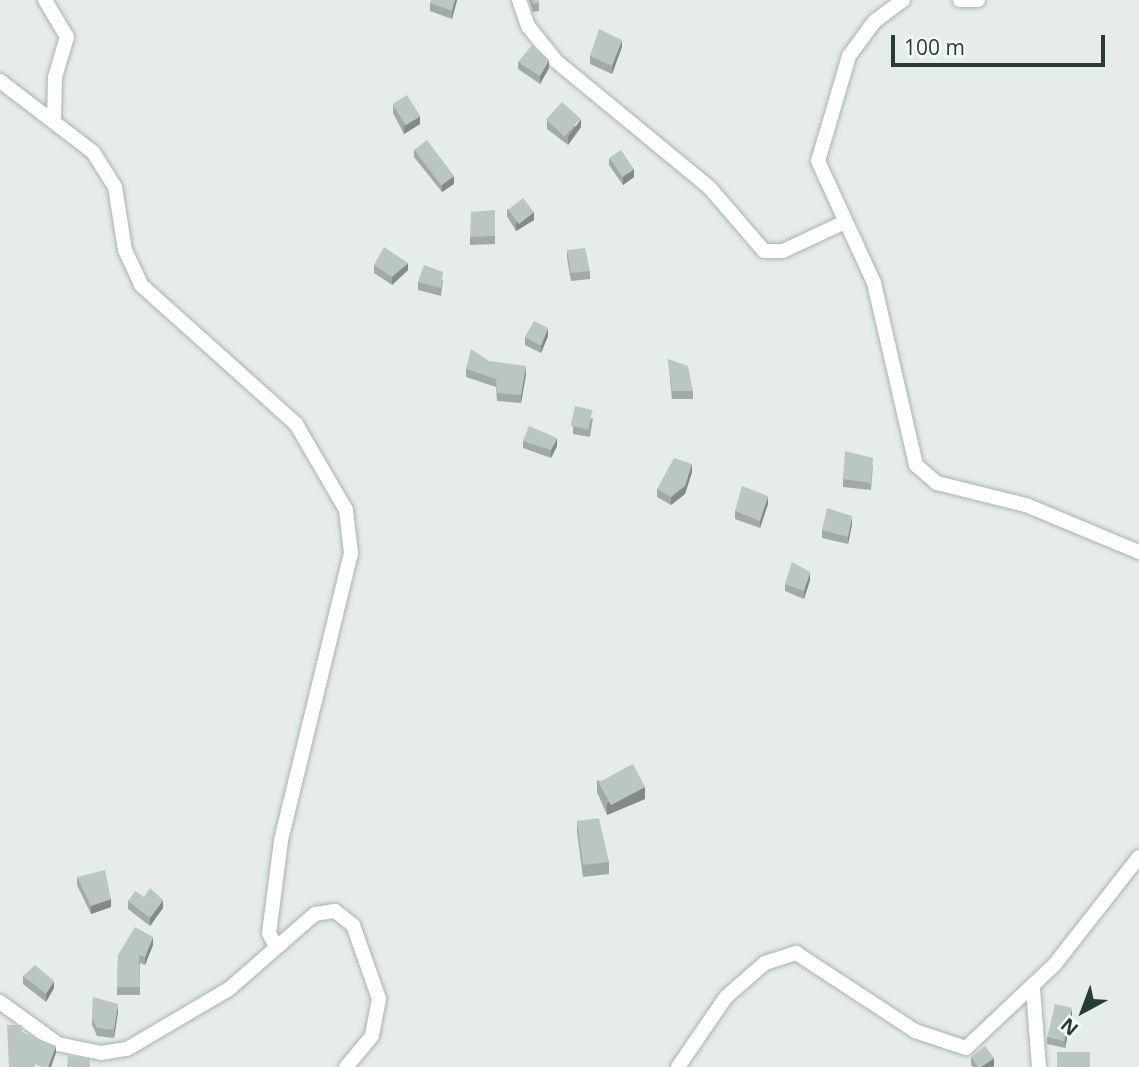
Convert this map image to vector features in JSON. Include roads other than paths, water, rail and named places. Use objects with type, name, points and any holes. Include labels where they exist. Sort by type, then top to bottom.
[{"type":"street","points":[[45,0],[67,37],[55,77],[54,120]]},
{"type":"street","points":[[519,0],[528,26],[556,61],[709,187],[764,251],[783,251],[845,222]]},
{"type":"street","points":[[902,0],[874,22],[849,56],[821,141],[820,170],[874,283],[920,472],[937,483],[1080,524],[1139,552]]},
{"type":"street","points":[[960,0],[978,0]]},
{"type":"street","points":[[0,82],[83,141],[109,175],[127,260],[141,285],[296,424],[346,510],[351,553],[281,841],[269,933],[276,947]]},
{"type":"street","points":[[678,1067],[726,997],[765,964],[796,953],[915,1031],[966,1048],[1033,988],[1139,857]]},
{"type":"street","points":[[0,1002],[58,1044],[116,1052],[204,1007],[321,912],[340,913],[353,925],[378,987],[379,1012],[367,1045],[346,1067]]},
{"type":"street","points":[[1033,988],[1039,1067]]}]
